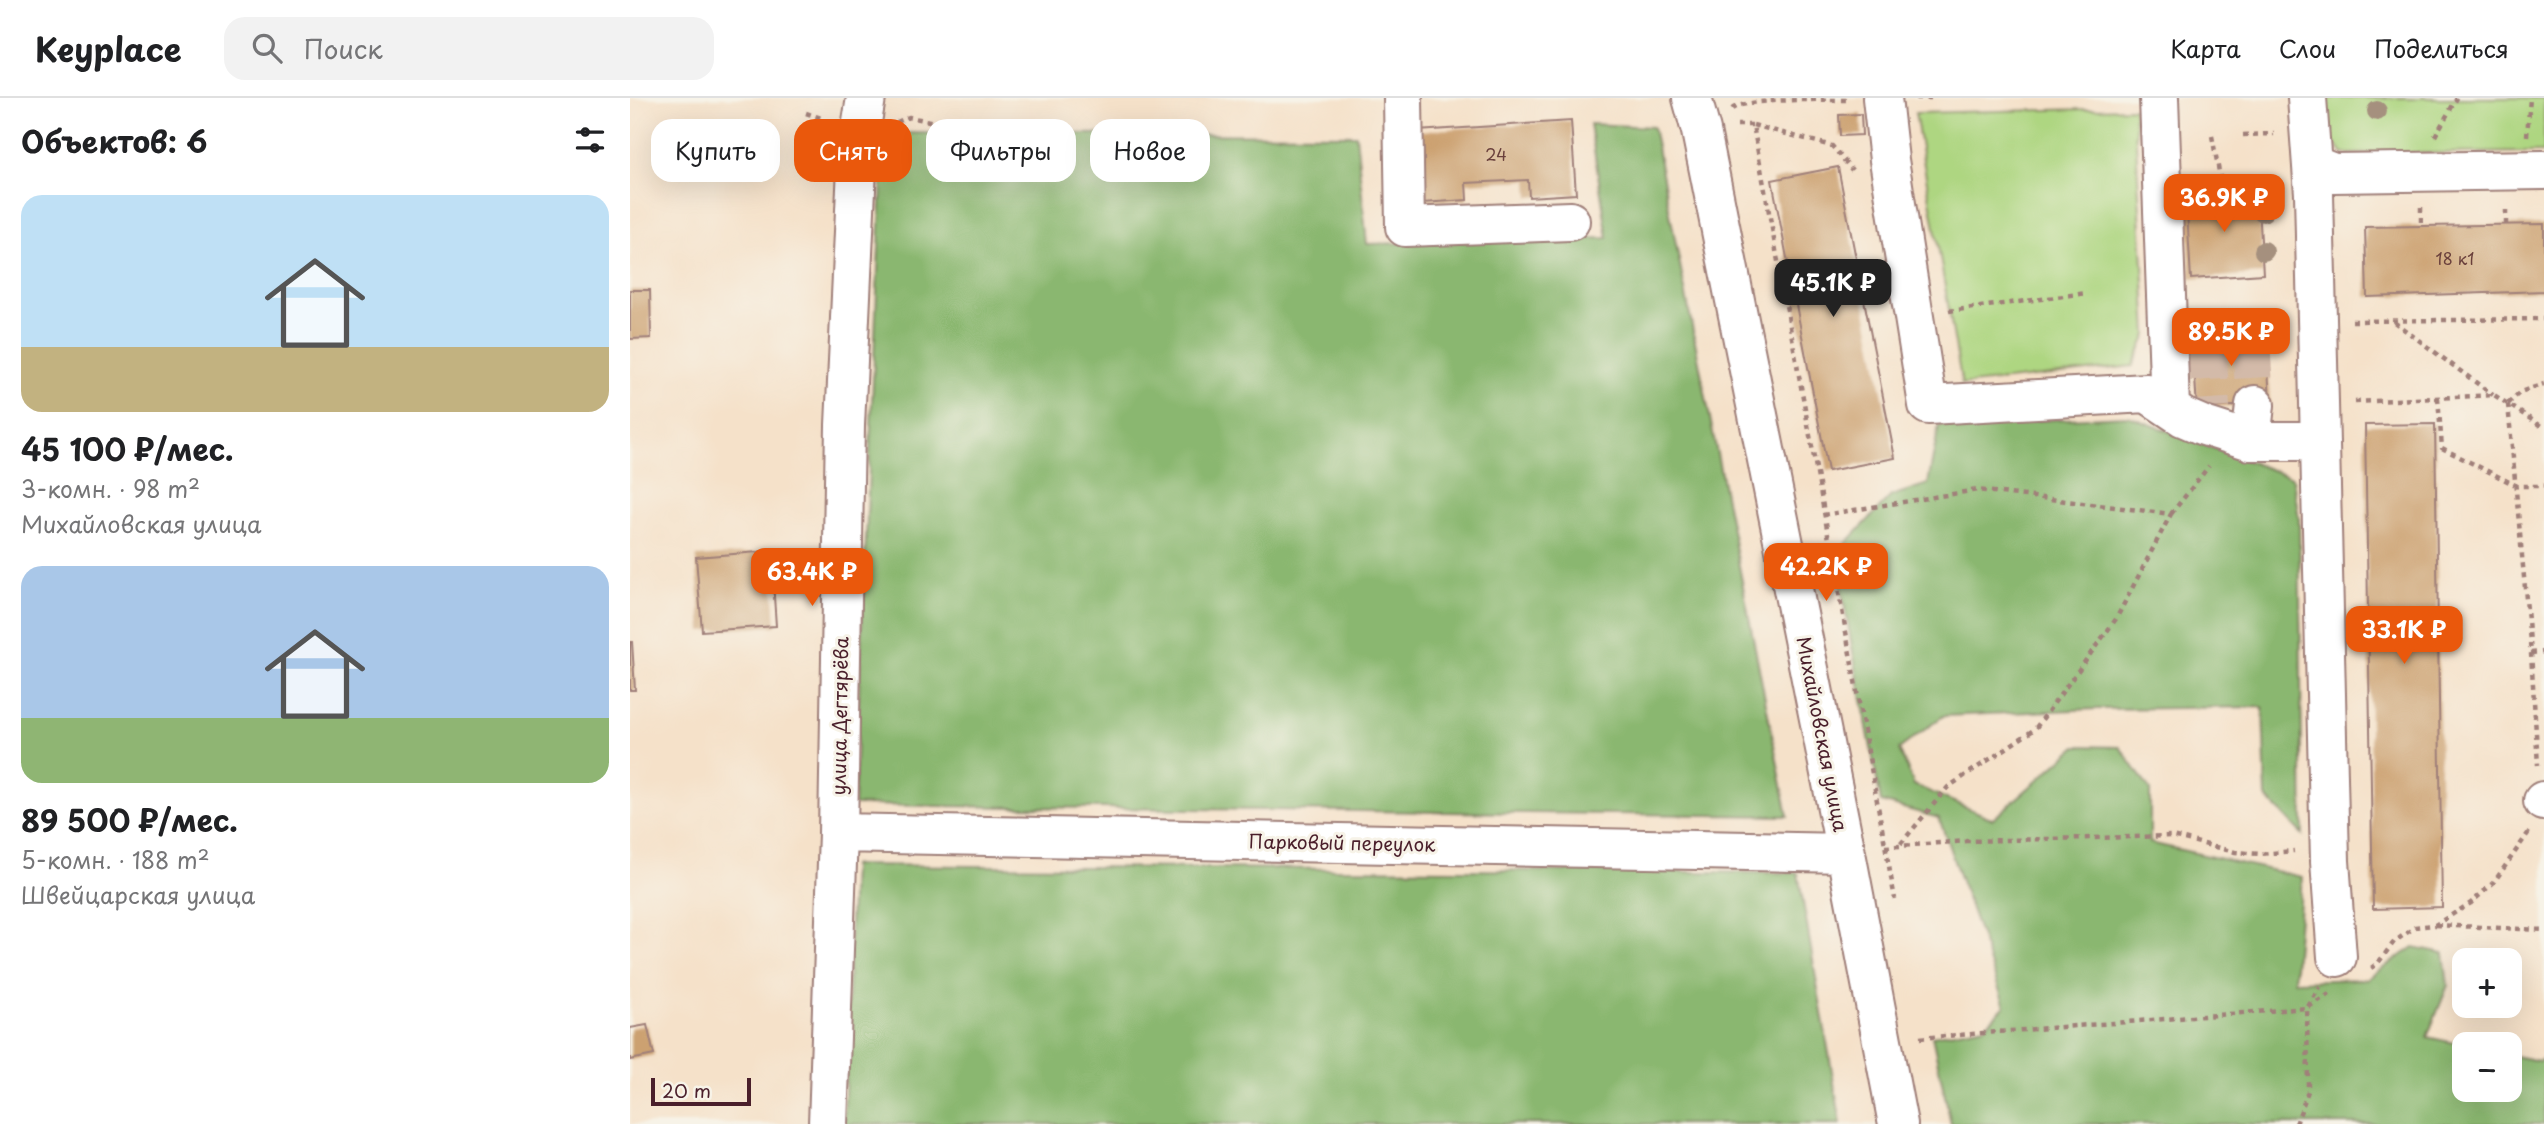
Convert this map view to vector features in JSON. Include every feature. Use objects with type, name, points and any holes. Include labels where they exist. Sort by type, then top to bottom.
[{"type":"street","name":"улица Дегтярёва","points":[[828,1124],[838,833],[846,411],[858,146],[866,98]]},
{"type":"street","points":[[1403,98],[1405,227],[1570,221]]},
{"type":"street","name":"Михайловская улица","points":[[1692,98],[1704,145],[1898,1124]]},
{"type":"street","points":[[1882,98],[1889,160],[1928,405],[2147,393],[2170,408],[2320,441]]},
{"type":"street","points":[[2159,98],[2184,138],[2170,408]]},
{"type":"street","points":[[2307,98],[2313,165],[2330,844],[2349,971]]},
{"type":"street","points":[[2313,165],[2333,173],[2544,170]]},
{"type":"street","name":"Парковый переулок","points":[[838,833],[1846,853]]},
{"type":"path","points":[[1726,114],[1735,105],[1753,103],[1933,98]]},
{"type":"path","points":[[1725,126],[1753,125],[1832,146],[1856,174]]},
{"type":"path","points":[[1753,125],[1895,902]]},
{"type":"path","points":[[2243,135],[2286,134]]},
{"type":"path","points":[[2184,138],[2223,192]]},
{"type":"path","points":[[1950,311],[2087,293]]},
{"type":"path","points":[[2316,320],[2394,322],[2544,319]]},
{"type":"path","points":[[2394,322],[2544,428]]},
{"type":"path","points":[[2508,404],[2520,392],[2544,384]]},
{"type":"path","points":[[2318,403],[2494,395]]},
{"type":"path","points":[[2438,398],[2442,448],[2517,486],[2544,486]]},
{"type":"path","points":[[2435,925],[2471,903],[2494,882],[2543,811],[2508,404]]},
{"type":"path","points":[[1898,847],[1948,787],[2035,729],[2116,619],[2171,514],[2206,467],[2230,420]]},
{"type":"path","points":[[1823,514],[1977,490],[2171,514]]},
{"type":"path","points":[[2531,653],[2544,652]]},
{"type":"path","points":[[1846,853],[1967,841],[2172,836],[2235,852],[2260,854],[2299,851],[2330,844]]},
{"type":"path","points":[[1922,1050],[1920,1038],[2307,1008],[2349,971],[2378,963],[2394,942],[2415,927],[2435,925],[2544,930]]},
{"type":"path","points":[[2296,1124],[2308,1091],[2307,1008]]},
{"type":"green space","points":[[2327,98],[2544,98],[2544,152],[2343,154],[2327,133]]},
{"type":"green space","points":[[2134,108],[2147,335],[2133,366],[1962,385],[1915,113]]},
{"type":"green space","points":[[1590,124],[1653,127],[1788,816],[854,805],[882,182],[912,182],[912,133],[926,133],[926,182],[1076,182],[1076,134],[1090,134],[1090,182],[1210,182],[1210,134],[1356,135],[1367,244],[1608,238]]},
{"type":"green space","points":[[2128,416],[2293,478],[2299,519],[2303,835],[2266,797],[2263,707],[2096,709],[1943,716],[1899,749],[1914,785],[1993,819],[2077,746],[2120,747],[2150,790],[2150,843],[2302,877],[2294,981],[2367,979],[2414,947],[2444,953],[2448,985],[2427,1037],[2452,1042],[2452,1102],[2522,1102],[2522,1057],[2539,1061],[2544,1058],[2544,1124],[1951,1124],[1932,1036],[1985,1026],[2005,1006],[1939,818],[1881,802],[1835,555],[1891,496],[1928,484],[1939,425]]},
{"type":"green space","points":[[852,865],[1798,873],[1841,1124],[844,1124]]},
{"type":"building","points":[[1861,114],[1862,135],[1840,136],[1839,115]]},
{"type":"building","points":[[1571,121],[1576,194],[1529,197],[1528,180],[1466,183],[1467,200],[1422,203],[1417,131]]},
{"type":"building","points":[[1838,167],[1895,458],[1828,471],[1772,180]]},
{"type":"building","points":[[2258,190],[2263,274],[2191,279],[2186,194]]},
{"type":"building","points":[[2544,224],[2544,291],[2367,297],[2365,227]]},
{"type":"building","points":[[630,290],[650,290],[651,338],[630,339]]},
{"type":"building","points":[[2266,328],[2270,404],[2197,408],[2192,332]]},
{"type":"building","points":[[2435,424],[2442,907],[2373,909],[2365,425]]},
{"type":"building","points":[[771,551],[776,626],[702,631],[696,557]]},
{"type":"building","points":[[632,642],[635,690],[630,690]]},
{"type":"building","points":[[647,1025],[654,1055],[630,1060],[630,1028]]},
{"type":"tunnel","points":[[2251,340],[2255,405]]},
{"type":"tunnel","points":[[2207,342],[2211,408]]}]
